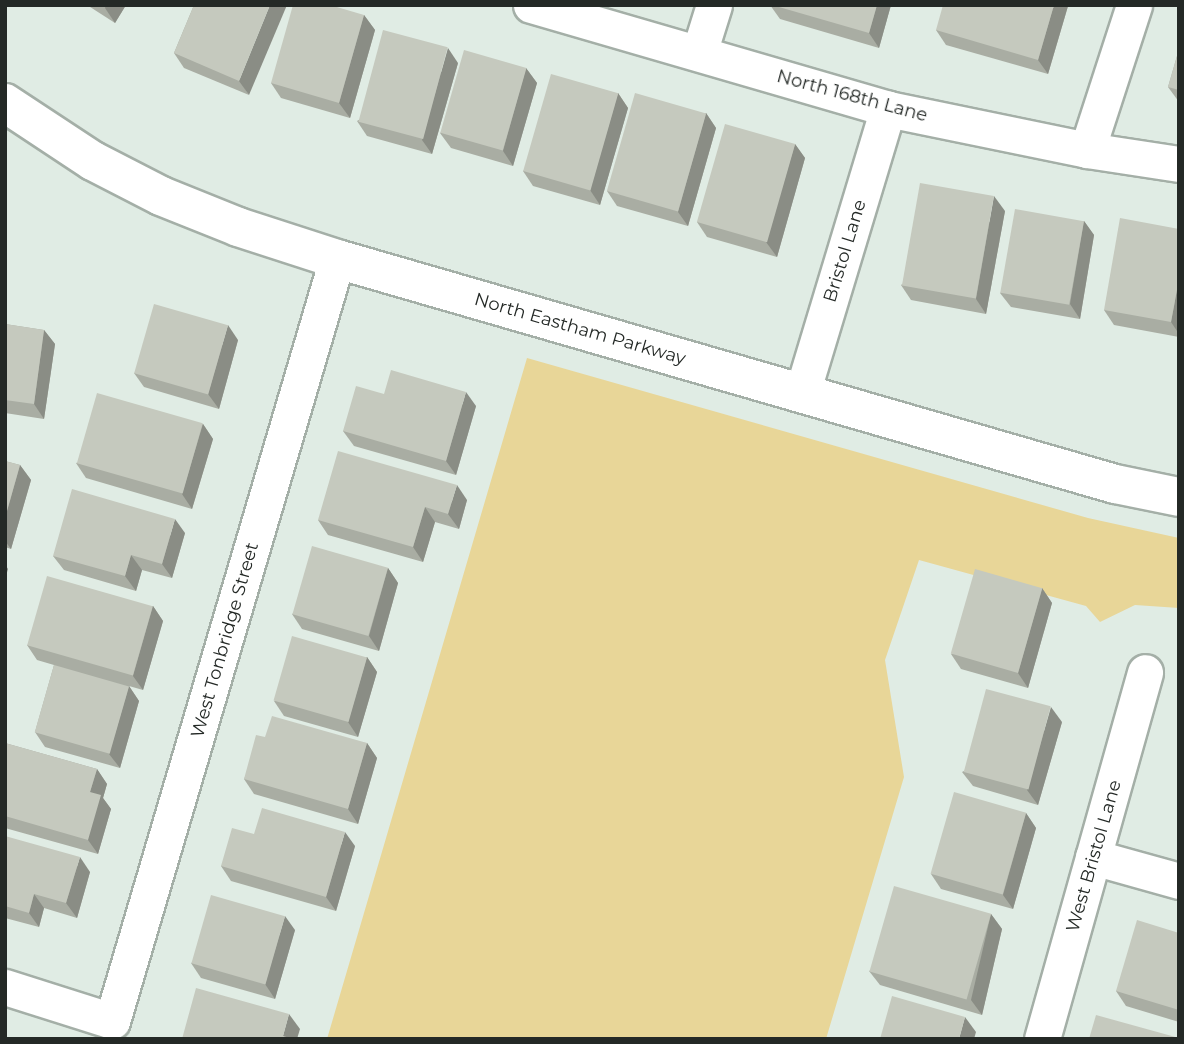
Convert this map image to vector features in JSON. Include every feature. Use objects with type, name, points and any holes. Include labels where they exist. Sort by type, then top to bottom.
[{"type":"street","name":"North 168th Lane","points":[[531,5],[888,109],[1087,150],[1179,164]]},
{"type":"street","points":[[699,53],[714,5]]},
{"type":"street","points":[[1087,150],[1134,5]]},
{"type":"street","name":"North Eastham Parkway","points":[[5,103],[93,161],[161,196],[337,259],[1115,484],[1179,497]]},
{"type":"street","name":"Bristol Lane","points":[[802,393],[888,109]]},
{"type":"street","name":"West Tonbridge Street","points":[[5,987],[112,1021],[337,259]]},
{"type":"street","name":"West Bristol Lane","points":[[1042,1039],[1146,673]]},
{"type":"street","points":[[1093,857],[1179,881]]},
{"type":"shaded area","points":[[527,358],[1088,518],[1179,538],[1179,608],[1135,605],[1100,622],[1086,606],[919,560],[885,660],[904,777],[826,1039],[327,1039]]},
{"type":"building","points":[[194,5],[270,5],[239,81],[174,53]]},
{"type":"building","points":[[293,5],[330,5],[364,15],[339,103],[271,83]]},
{"type":"building","points":[[772,5],[877,5],[869,33]]},
{"type":"building","points":[[943,5],[1054,5],[1038,60],[936,30]]},
{"type":"building","points":[[383,30],[448,47],[423,139],[358,122]]},
{"type":"building","points":[[1179,49],[1179,90],[1168,87]]},
{"type":"building","points":[[464,50],[526,68],[503,151],[440,133]]},
{"type":"building","points":[[551,74],[618,93],[590,190],[523,171]]},
{"type":"building","points":[[635,93],[706,113],[678,211],[607,191]]},
{"type":"building","points":[[725,124],[795,144],[767,242],[697,222]]},
{"type":"building","points":[[920,183],[994,196],[976,298],[902,285]]},
{"type":"building","points":[[1015,209],[1084,221],[1069,305],[1000,293]]},
{"type":"building","points":[[1120,218],[1179,229],[1179,279],[1171,322],[1104,310]]},
{"type":"building","points":[[154,304],[228,325],[208,394],[134,373]]},
{"type":"building","points":[[5,324],[44,330],[34,404],[5,400]]},
{"type":"building","points":[[391,370],[466,392],[446,461],[343,431],[356,386],[384,394]]},
{"type":"building","points":[[97,393],[203,423],[183,493],[77,463]]},
{"type":"building","points":[[338,451],[457,485],[448,514],[425,507],[413,547],[318,520]]},
{"type":"building","points":[[5,461],[20,465],[5,518]]},
{"type":"building","points":[[72,489],[175,519],[162,564],[131,555],[125,576],[53,556]]},
{"type":"building","points":[[312,546],[388,568],[368,636],[292,614]]},
{"type":"building","points":[[975,569],[1042,588],[1018,673],[951,654]]},
{"type":"building","points":[[47,576],[153,606],[133,676],[27,645]]},
{"type":"building","points":[[292,636],[367,657],[349,722],[274,700]]},
{"type":"building","points":[[54,665],[129,686],[110,754],[35,732]]},
{"type":"building","points":[[986,689],[1051,706],[1028,789],[964,772]]},
{"type":"building","points":[[272,716],[367,743],[348,809],[244,779],[256,735],[265,737]]},
{"type":"building","points":[[5,743],[97,769],[90,792],[101,795],[88,840],[5,816]]},
{"type":"building","points":[[954,792],[1026,813],[1003,894],[931,874]]},
{"type":"building","points":[[262,808],[345,832],[326,897],[221,866],[232,828],[254,834]]},
{"type":"building","points":[[5,836],[80,857],[66,903],[34,894],[29,913],[5,906]]},
{"type":"building","points":[[894,886],[991,914],[967,999],[869,972]]},
{"type":"building","points":[[211,895],[285,916],[265,984],[191,963]]},
{"type":"building","points":[[1137,920],[1179,933],[1179,1010],[1116,991]]},
{"type":"building","points":[[196,988],[289,1014],[283,1036],[293,1039],[182,1039]]},
{"type":"building","points":[[892,996],[965,1017],[959,1039],[880,1039]]},
{"type":"building","points":[[1096,1015],[1179,1038],[1179,1039],[1089,1039]]}]
